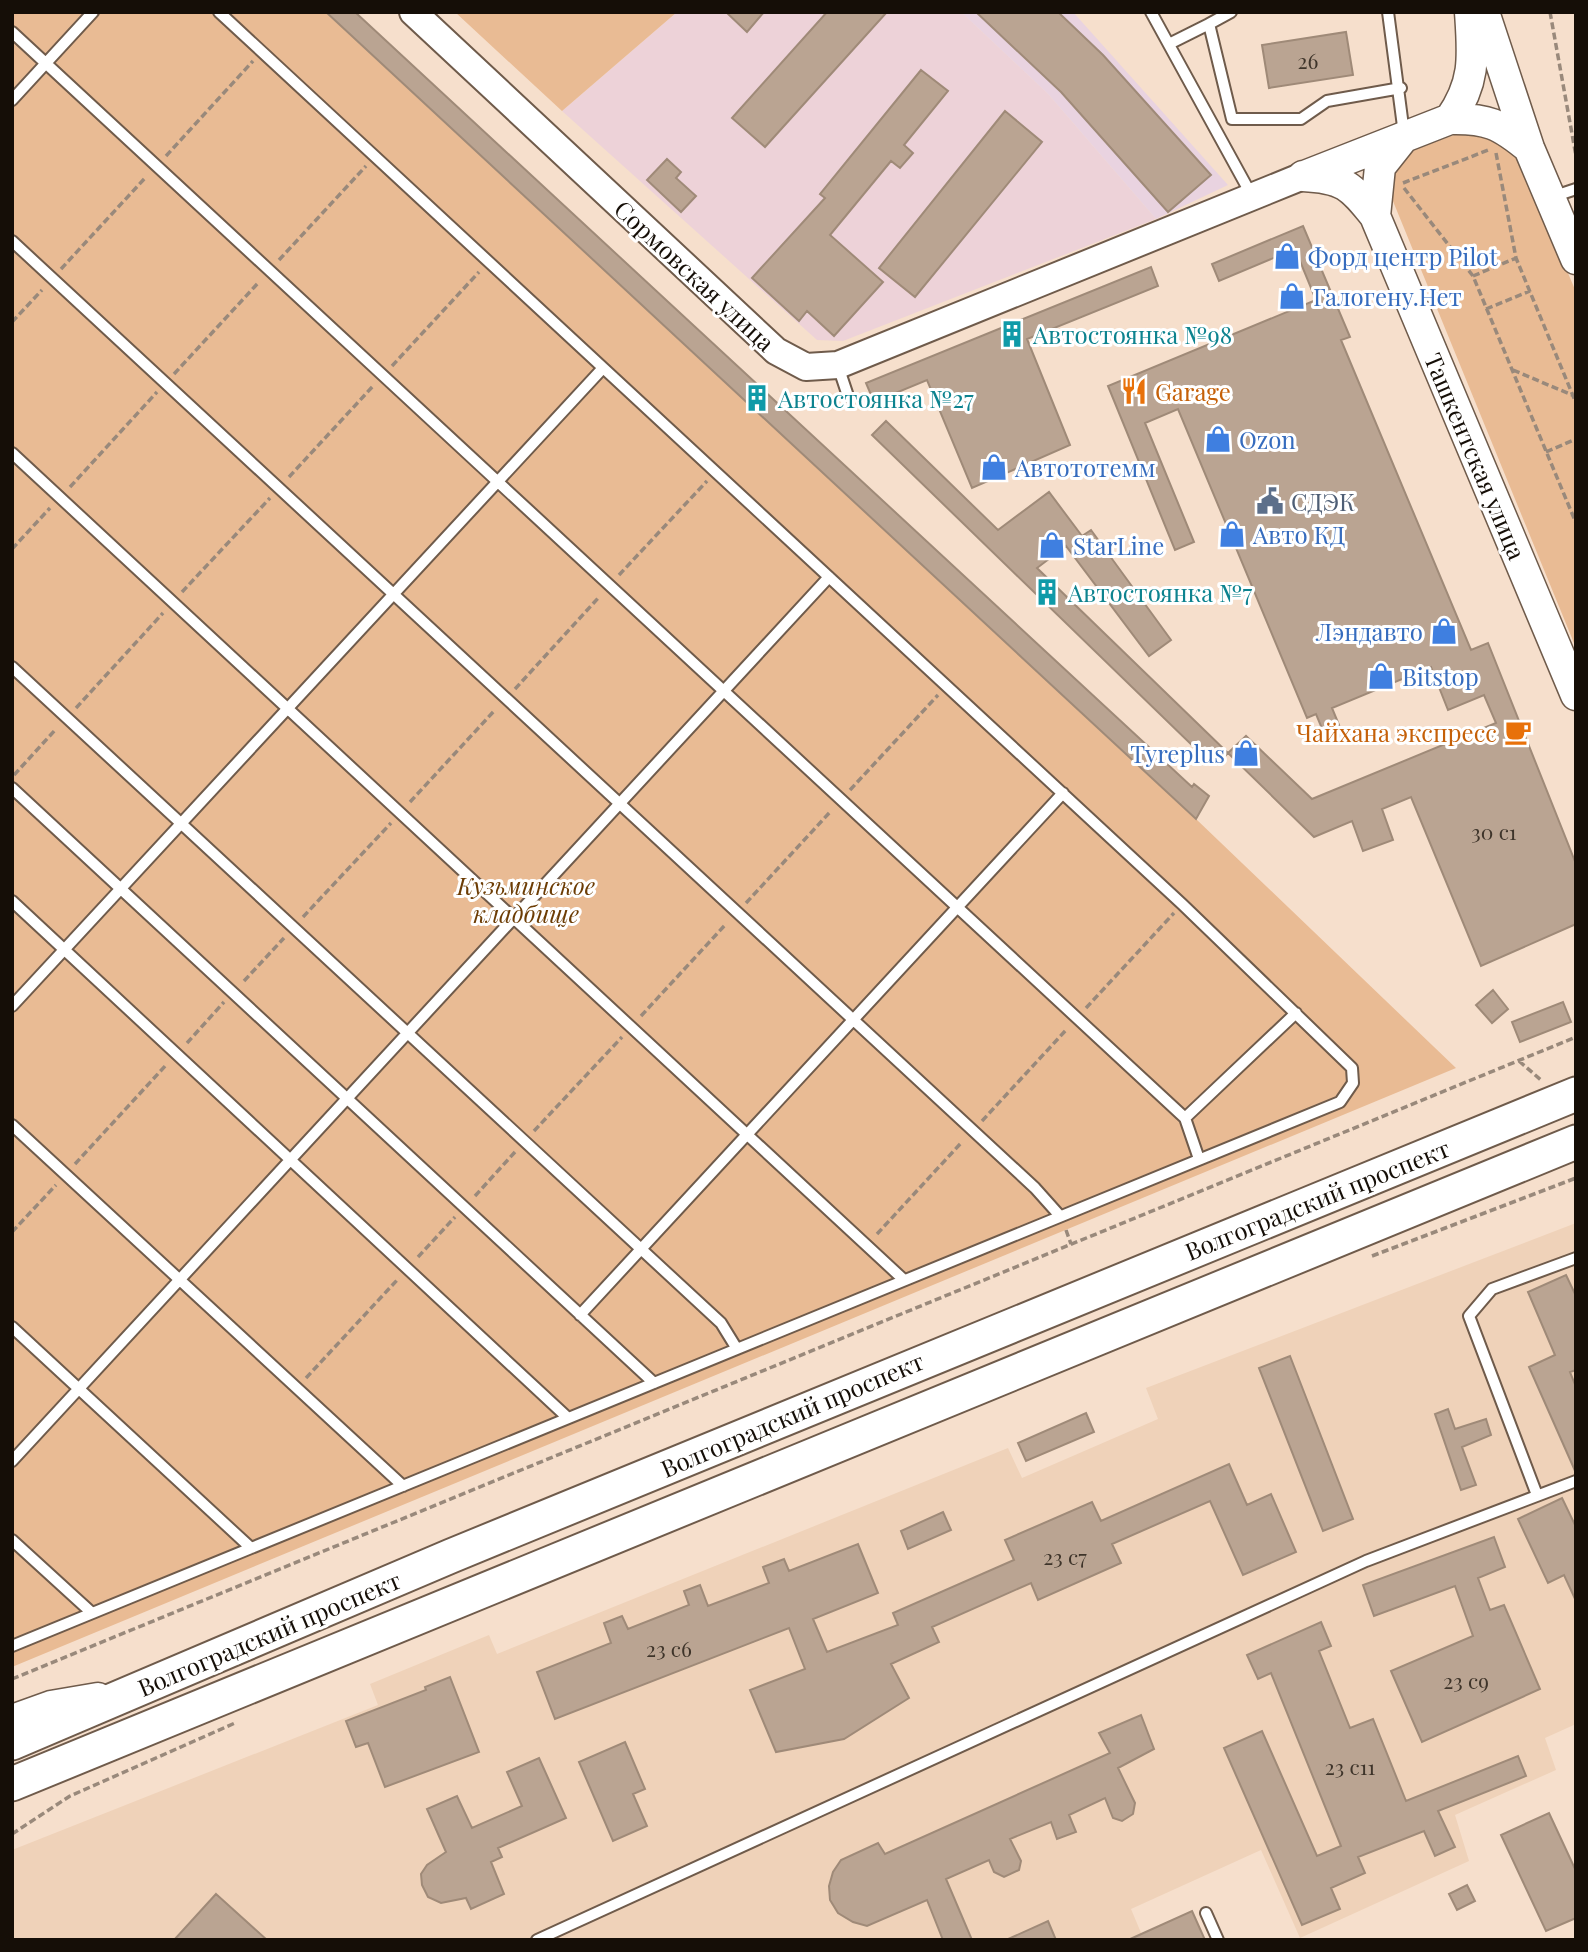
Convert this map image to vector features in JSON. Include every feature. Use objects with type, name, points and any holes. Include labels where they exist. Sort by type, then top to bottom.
[{"type":"main road","points":[[1450,119],[1465,98],[1470,81],[1473,60],[1471,12]]},
{"type":"main road","points":[[1484,12],[1529,148],[1563,193],[1576,258]]},
{"type":"main road","name":"Ташкентская улица","points":[[1304,176],[1450,119],[1474,118],[1494,123],[1529,148]]},
{"type":"main road","name":"Ташкентская улица","points":[[1375,216],[1380,167],[1404,137]]},
{"type":"main road","name":"Ташкентская улица","points":[[1304,176],[1330,178],[1344,183],[1375,216],[1576,695]]},
{"type":"main road","name":"Волгоградский проспект","points":[[12,1743],[476,1545],[1576,1094]]},
{"type":"main road","name":"Волгоградский проспект","points":[[12,1784],[1576,1142]]},
{"type":"main road","points":[[12,1720],[51,1706],[136,1691]]},
{"type":"main road","points":[[12,1800],[61,1764]]},
{"type":"street","name":"Сормовская улица","points":[[414,12],[776,351],[806,367],[838,365],[1203,211],[1252,197],[1304,176]]},
{"type":"lane","points":[[12,100],[93,12]]},
{"type":"lane","points":[[12,1646],[1340,1102],[1353,1083],[1352,1068],[1182,904],[219,12]]},
{"type":"lane","points":[[1151,12],[1252,197]]},
{"type":"lane","points":[[1169,44],[1231,12]]},
{"type":"lane","points":[[1388,12],[1401,88],[1404,137]]},
{"type":"lane","points":[[1209,24],[1233,119],[1301,119],[1327,101],[1401,88]]},
{"type":"lane","points":[[12,32],[1185,1118],[1199,1159]]},
{"type":"lane","points":[[12,241],[973,1131],[1060,1216]]},
{"type":"lane","points":[[838,365],[848,396]]},
{"type":"lane","points":[[12,1006],[603,368]]},
{"type":"lane","points":[[12,453],[904,1280]]},
{"type":"lane","points":[[12,1461],[829,577]]},
{"type":"lane","points":[[12,667],[721,1323],[737,1349]]},
{"type":"lane","points":[[12,788],[653,1383]]},
{"type":"lane","points":[[580,1315],[1063,793]]},
{"type":"lane","points":[[12,901],[568,1418]]},
{"type":"lane","points":[[1185,1118],[1296,1013]]},
{"type":"lane","points":[[12,1125],[402,1486]]},
{"type":"lane","points":[[1537,1495],[1469,1316],[1492,1289],[1576,1258]]},
{"type":"lane","points":[[12,1327],[251,1548]]},
{"type":"lane","points":[[537,1940],[1366,1561],[1576,1481]]},
{"type":"lane","points":[[12,1540],[92,1613]]},
{"type":"lane","points":[[1206,1913],[1218,1940]]},
{"type":"path","points":[[1550,12],[1576,156]]},
{"type":"path","points":[[12,322],[262,52]]},
{"type":"path","points":[[1576,403],[1516,258],[1495,148],[1401,184],[1473,276],[1576,523]]},
{"type":"path","points":[[12,549],[375,157]]},
{"type":"path","points":[[1473,276],[1516,258]]},
{"type":"path","points":[[12,776],[488,262]]},
{"type":"path","points":[[1486,309],[1530,291]]},
{"type":"path","points":[[1511,369],[1572,395]]},
{"type":"path","points":[[1546,452],[1576,439]]},
{"type":"path","points":[[12,1232],[715,472]]},
{"type":"path","points":[[867,1244],[1182,904]]},
{"type":"path","points":[[12,1679],[1576,1037]]},
{"type":"path","points":[[1519,1061],[1534,1076],[1545,1081]]},
{"type":"shaded area","points":[[677,12],[961,12],[1048,94],[1156,219],[843,341],[817,340],[562,111]]},
{"type":"shaded area","points":[[961,12],[1073,12],[1228,185],[1156,219],[1048,94]]},
{"type":"shaded area","points":[[1576,1223],[1576,1724],[1545,1738],[1556,1770],[1455,1815],[1469,1861],[1300,1938],[1261,1850],[1131,1909],[1144,1940],[12,1940],[12,1850],[378,1705],[370,1684],[489,1635],[497,1654],[1008,1448],[1022,1478],[1158,1419],[1146,1388]]},
{"type":"green space","name":"Кузьминское кладбище","points":[[12,12],[326,12],[1196,819],[1456,1068],[12,1667]]},
{"type":"green space","points":[[455,12],[677,12],[562,111]]},
{"type":"green space","points":[[1479,126],[1512,141],[1576,292],[1576,648],[1388,189],[1397,156]]},
{"type":"building","name":"Автостоянка №27","points":[[326,12],[355,12],[1192,787],[1194,784],[1209,796],[1196,819]]},
{"type":"building","points":[[726,12],[764,12],[747,32]]},
{"type":"building","points":[[827,12],[887,12],[765,147],[732,118]]},
{"type":"building","points":[[976,12],[1058,12],[1103,55],[1211,175],[1168,212],[1061,92]]},
{"type":"building","points":[[1346,32],[1353,75],[1269,88],[1262,45]]},
{"type":"building","points":[[921,70],[948,91],[904,145],[913,153],[900,168],[891,161],[830,235],[883,282],[834,336],[807,311],[799,321],[752,278],[825,198],[820,194]]},
{"type":"building","points":[[1005,111],[1042,142],[915,297],[879,268]]},
{"type":"building","points":[[667,159],[681,172],[676,178],[696,196],[681,212],[647,180]]},
{"type":"building","points":[[1303,226],[1350,337],[1341,340],[1471,650],[1488,643],[1576,864],[1576,924],[1481,966],[1411,797],[1382,809],[1393,840],[1363,851],[1352,821],[1314,837],[1228,753],[1246,736],[1312,799],[1496,723],[1484,695],[1448,710],[1431,667],[1332,708],[1339,725],[1323,731],[1316,714],[1307,718],[1178,409],[1145,423],[1194,542],[1175,550],[1108,386],[1316,300],[1295,249],[1219,281],[1212,264]]},
{"type":"building","points":[[1151,267],[1158,286],[1027,339],[1070,445],[972,488],[927,380],[874,402],[866,383]]},
{"type":"building","points":[[886,421],[998,530],[1049,492],[1082,536],[1091,530],[1171,640],[1149,656],[1066,546],[1037,568],[1228,753],[1217,764],[1200,748],[1198,751],[872,435]]},
{"type":"building","points":[[1493,990],[1508,1009],[1492,1023],[1476,1005]]},
{"type":"building","points":[[1563,1002],[1571,1022],[1520,1042],[1512,1022]]},
{"type":"building","points":[[1566,1275],[1576,1296],[1576,1370],[1570,1372],[1576,1387],[1576,1473],[1529,1367],[1555,1355],[1528,1292]]},
{"type":"building","points":[[1290,1356],[1353,1519],[1323,1531],[1259,1368]]},
{"type":"building","points":[[1448,1409],[1455,1429],[1486,1419],[1491,1435],[1462,1447],[1476,1485],[1461,1490],[1435,1414]]},
{"type":"building","points":[[1086,1413],[1094,1432],[1026,1461],[1018,1443]]},
{"type":"building","points":[[1229,1464],[1247,1505],[1271,1494],[1296,1552],[1243,1575],[1210,1501],[1112,1544],[1121,1563],[1038,1600],[1031,1583],[932,1627],[939,1642],[891,1664],[909,1698],[844,1739],[776,1752],[750,1690],[805,1669],[789,1628],[555,1719],[537,1672],[611,1643],[604,1623],[622,1616],[628,1629],[689,1605],[684,1591],[700,1585],[708,1606],[769,1583],[763,1567],[784,1559],[789,1571],[858,1544],[878,1593],[813,1619],[827,1652],[898,1625],[893,1613],[1014,1560],[1005,1540],[1092,1502],[1101,1521]]},
{"type":"building","points":[[1562,1498],[1576,1527],[1576,1601],[1564,1575],[1548,1583],[1518,1519]]},
{"type":"building","points":[[943,1512],[951,1530],[908,1549],[901,1531]]},
{"type":"building","points":[[1494,1537],[1505,1567],[1478,1578],[1490,1610],[1504,1605],[1540,1689],[1422,1742],[1391,1671],[1473,1636],[1455,1586],[1374,1616],[1363,1585]]},
{"type":"building","points":[[1321,1622],[1331,1646],[1319,1651],[1350,1728],[1373,1719],[1406,1801],[1518,1756],[1526,1776],[1438,1811],[1455,1847],[1435,1856],[1424,1831],[1358,1857],[1365,1873],[1331,1888],[1340,1909],[1302,1925],[1224,1748],[1262,1731],[1317,1856],[1341,1846],[1271,1673],[1258,1679],[1247,1655]]},
{"type":"building","points":[[450,1677],[479,1752],[385,1787],[368,1743],[356,1747],[346,1721],[426,1690],[425,1687]]},
{"type":"building","points":[[1141,1715],[1154,1749],[1118,1768],[1135,1803],[1133,1814],[1122,1821],[1113,1818],[1105,1798],[1069,1815],[1076,1832],[1057,1839],[1051,1822],[1010,1839],[1021,1861],[1019,1870],[1004,1877],[994,1872],[989,1860],[946,1879],[972,1940],[943,1940],[927,1900],[867,1926],[838,1913],[830,1900],[829,1886],[833,1872],[841,1860],[878,1843],[885,1854],[1110,1753],[1099,1733]]},
{"type":"building","points":[[625,1742],[645,1789],[633,1794],[647,1826],[613,1841],[579,1762]]},
{"type":"building","points":[[539,1758],[566,1818],[498,1848],[502,1857],[491,1862],[504,1894],[471,1909],[466,1898],[441,1903],[428,1897],[422,1885],[421,1874],[427,1865],[446,1852],[427,1809],[457,1796],[472,1828],[522,1806],[507,1772]]},
{"type":"building","points":[[1549,1813],[1576,1871],[1576,1918],[1546,1931],[1501,1835]]},
{"type":"building","points":[[1467,1885],[1475,1901],[1457,1910],[1449,1894]]},
{"type":"building","points":[[216,1894],[267,1940],[174,1940]]},
{"type":"building","points":[[1192,1911],[1205,1940],[1128,1940]]},
{"type":"building","points":[[1048,1921],[1056,1940],[1006,1940]]},
{"type":"place","name":"Форд центр Pilot","points":[[1287,256]]},
{"type":"place","name":"Галогену.Нет","points":[[1292,296]]},
{"type":"place","name":"Автостоянка №98","points":[[1012,334]]},
{"type":"place","name":"Garage","points":[[1134,391]]},
{"type":"place","name":"Автостоянка №27","points":[[757,398]]},
{"type":"place","name":"Ozon","points":[[1218,439]]},
{"type":"place","name":"Автототемм","points":[[994,467]]},
{"type":"place","name":"СДЭК","points":[[1270,501]]},
{"type":"place","name":"Авто КД","points":[[1232,534]]},
{"type":"place","name":"StarLine","points":[[1052,545]]},
{"type":"place","name":"Автостоянка №7","points":[[1047,592]]},
{"type":"place","name":"Лэндавто","points":[[1444,631]]},
{"type":"place","name":"Bitstop","points":[[1381,676]]},
{"type":"place","name":"Чайхана экспресс","points":[[1518,732]]},
{"type":"place","name":"Tyreplus","points":[[1246,753]]}]
